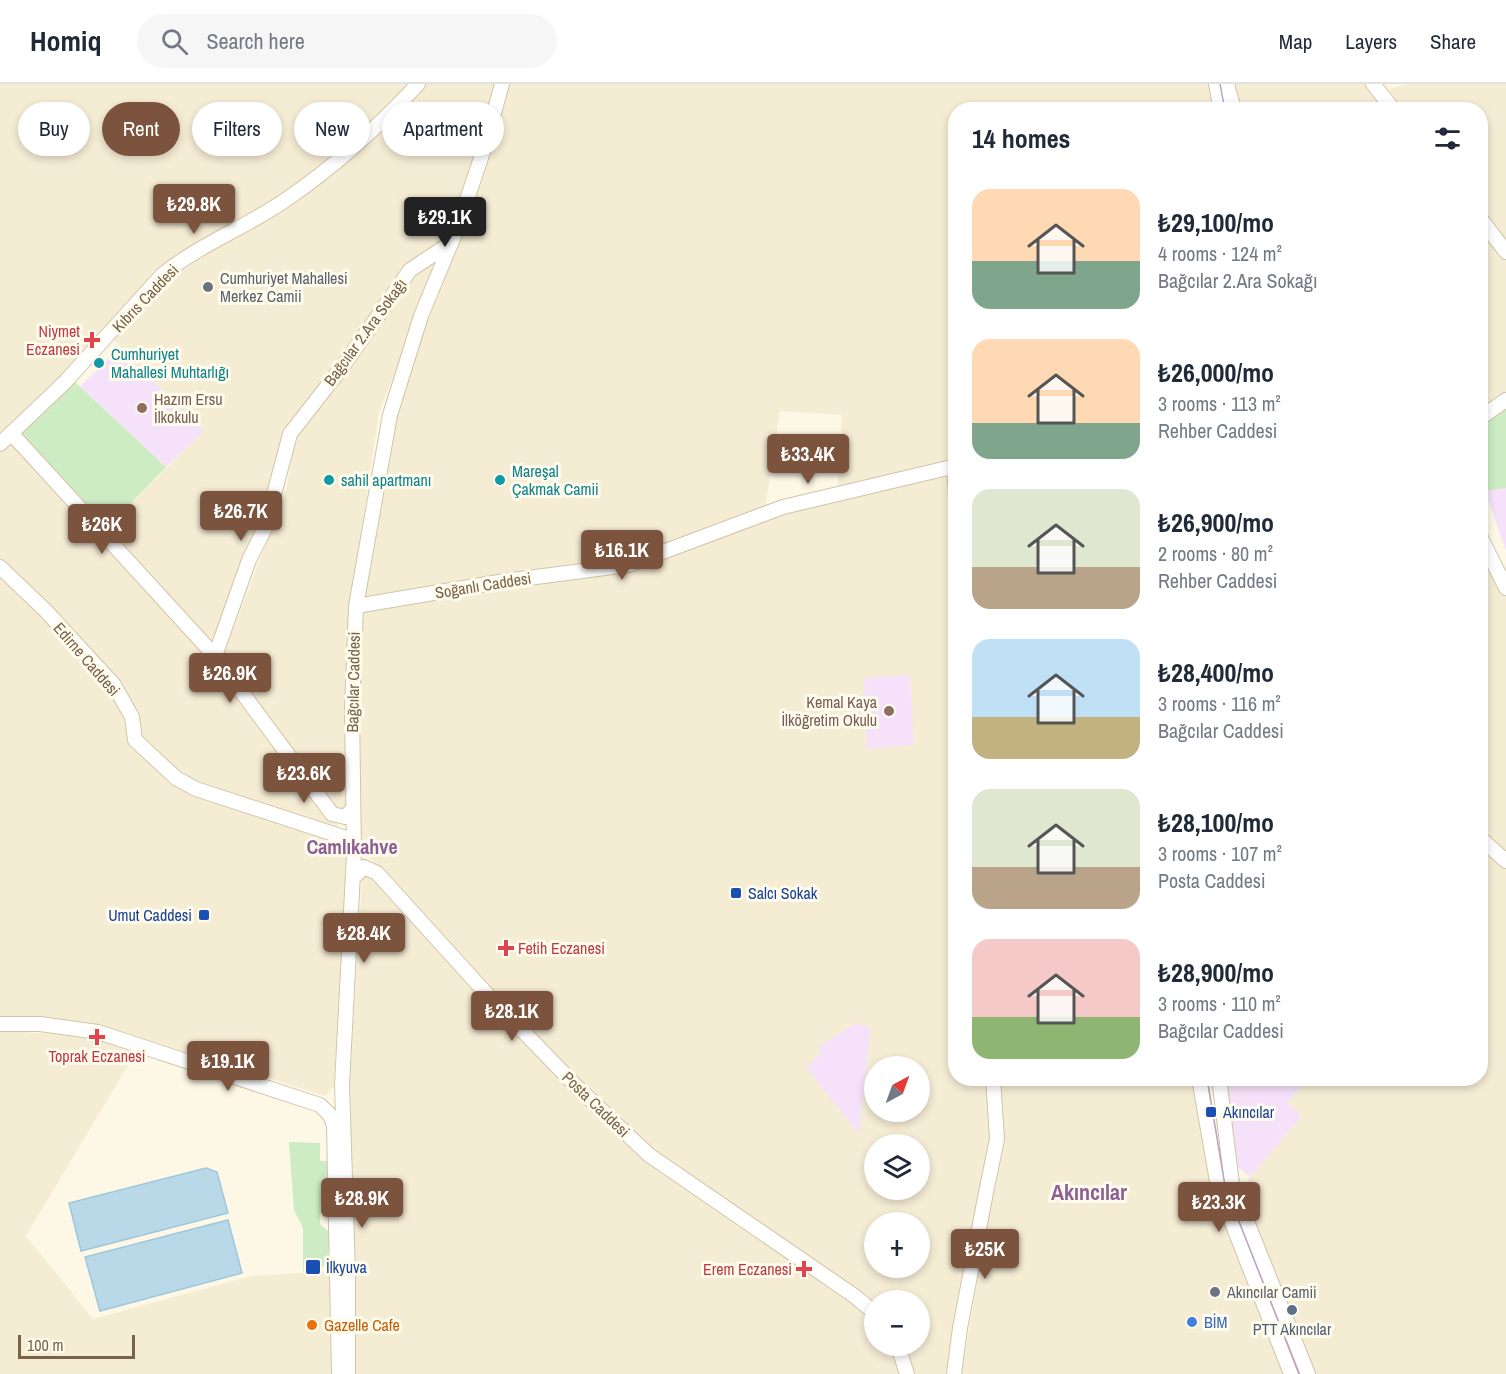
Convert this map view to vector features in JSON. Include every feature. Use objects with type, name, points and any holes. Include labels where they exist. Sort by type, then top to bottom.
[{"type":"main road","name":"Kıbrıs Caddesi","points":[[0,444],[66,381],[162,275],[180,261],[287,199],[330,168],[418,84]]},
{"type":"main road","name":"Bağcılar Caddesi","points":[[348,1374],[348,1273],[342,1085],[353,878],[353,649],[356,606],[390,415],[421,316],[451,243],[483,152],[502,84]]},
{"type":"main road","points":[[1216,84],[1219,102]]},
{"type":"main road","points":[[1227,84],[1232,102]]},
{"type":"main road","points":[[1373,84],[1388,102]]},
{"type":"main road","points":[[1488,228],[1506,252]]},
{"type":"main road","name":"Bağcılar 2.Ara Sokağı","points":[[215,656],[249,560],[266,528],[290,434],[343,366],[410,270],[451,243]]},
{"type":"main road","points":[[428,258],[434,258],[441,269]]},
{"type":"main road","points":[[1488,412],[1506,400]]},
{"type":"main road","points":[[11,433],[215,656],[332,814],[345,817],[352,810]]},
{"type":"main road","name":"Soğanlı Caddesi","points":[[356,606],[505,580],[628,565],[783,507],[948,468]]},
{"type":"main road","points":[[1488,552],[1506,588]]},
{"type":"main road","name":"Edirne Caddesi","points":[[0,567],[46,610],[114,685],[132,717],[135,740],[176,778],[196,789],[346,838],[353,844]]},
{"type":"main road","points":[[1488,845],[1506,861]]},
{"type":"main road","name":"Posta Caddesi","points":[[353,878],[364,867],[377,873],[484,991],[576,1086],[649,1155],[864,1304]]},
{"type":"main road","points":[[0,1024],[40,1024],[98,1032],[320,1106],[330,1115],[334,1126],[339,1374]]},
{"type":"main road","points":[[320,1106],[336,1094],[342,1085]]},
{"type":"main road","points":[[954,1374],[960,1328],[997,1139],[994,1086]]},
{"type":"main road","points":[[1200,1086],[1218,1187],[1291,1374]]},
{"type":"main road","points":[[1221,1086],[1232,1184],[1308,1374]]},
{"type":"main road","points":[[901,1356],[907,1374]]},
{"type":"shaded area","points":[[0,84],[413,84],[394,102],[382,102],[382,114],[370,125],[370,102],[294,102],[294,156],[335,156],[303,182],[247,218],[179,257],[97,343],[0,437]]},
{"type":"shaded area","points":[[424,84],[498,84],[492,102],[403,102]]},
{"type":"shaded area","points":[[507,84],[1210,84],[1214,102],[948,102],[948,465],[838,487],[842,415],[780,411],[765,509],[633,558],[362,601],[388,448],[414,349],[438,297],[485,156],[504,156],[504,102],[502,102]]},
{"type":"shaded area","points":[[1234,84],[1369,84],[1383,102],[1238,102]]},
{"type":"shaded area","points":[[1408,84],[1506,84],[1506,245],[1488,220],[1488,102],[1397,102],[1389,89]]},
{"type":"shaded area","points":[[382,120],[382,156],[475,156],[449,236],[408,266],[313,396],[214,647],[105,530],[203,431],[113,339],[164,277],[278,210],[341,156],[370,156],[370,131]]},
{"type":"shaded area","points":[[1488,235],[1506,259],[1506,395],[1488,407]]},
{"type":"shaded area","points":[[439,263],[379,412],[348,623],[351,810],[335,810],[223,657],[286,490],[295,438],[415,269]]},
{"type":"shaded area","name":"Hazım Ersu İlkokulu","points":[[120,348],[204,431],[166,467],[80,386]]},
{"type":"shaded area","points":[[12,442],[218,668],[338,825],[336,830],[190,782],[141,740],[132,700],[0,561],[0,452]]},
{"type":"shaded area","points":[[948,471],[948,1086],[990,1086],[994,1137],[950,1374],[913,1374],[906,1356],[930,1356],[930,1290],[864,1290],[864,1297],[652,1154],[568,1070],[361,848],[359,677],[364,610],[502,584],[629,569],[789,510]]},
{"type":"shaded area","points":[[1506,488],[1506,551],[1488,500],[1488,491]]},
{"type":"shaded area","points":[[1488,560],[1506,593],[1506,857],[1488,841]]},
{"type":"shaded area","points":[[0,578],[46,620],[117,698],[131,745],[180,789],[347,846],[334,1087],[325,1096],[99,1024],[0,1017]]},
{"type":"shaded area","name":"Kemal Kaya İlköğretim Okulu","points":[[910,675],[914,745],[867,749],[864,678]]},
{"type":"shaded area","points":[[1488,850],[1506,867],[1506,1374],[1314,1374],[1242,1194],[1250,1177],[1302,1116],[1287,1102],[1303,1086],[1488,1086]]},
{"type":"shaded area","points":[[370,874],[650,1161],[858,1304],[864,1310],[864,1356],[896,1356],[902,1374],[356,1374],[350,1081],[362,878]]},
{"type":"shaded area","points":[[856,1023],[871,1028],[868,1056],[864,1056],[864,1090],[859,1134],[806,1067],[820,1055],[818,1047]]},
{"type":"shaded area","points":[[0,1030],[100,1038],[136,1052],[26,1236],[93,1319],[251,1276],[334,1271],[332,1374],[0,1374]]},
{"type":"shaded area","points":[[998,1086],[1197,1086],[1209,1182],[1289,1374],[961,1374],[1002,1141]]},
{"type":"shaded area","points":[[1224,1086],[1303,1086],[1287,1102],[1302,1116],[1250,1177],[1234,1164]]},
{"type":"green space","points":[[74,381],[166,467],[105,530],[16,433]]},
{"type":"green space","points":[[1506,409],[1506,488],[1488,491],[1488,422]]},
{"type":"green space","points":[[289,1142],[320,1143],[320,1161],[328,1161],[328,1200],[321,1201],[320,1224],[329,1232],[328,1265],[303,1271],[303,1228],[294,1210]]},
{"type":"water","points":[[206,1168],[217,1172],[228,1213],[81,1251],[69,1203]]},
{"type":"water","points":[[228,1220],[242,1273],[100,1311],[85,1257]]},
{"type":"tram line","points":[[1220,84],[1223,102]]},
{"type":"tram line","points":[[1208,1086],[1225,1186],[1299,1374]]},
{"type":"place","name":"Cumhuriyet Mahallesi Merkez Camii","points":[[208,287]]},
{"type":"place","name":"Niymet Eczanesi","points":[[92,340]]},
{"type":"place","name":"Cumhuriyet Mahallesi Muhtarlığı","points":[[99,363]]},
{"type":"place","name":"Hazım Ersu İlkokulu","points":[[142,408]]},
{"type":"place","name":"sahil apartmanı","points":[[329,480]]},
{"type":"place","name":"Mareşal Çakmak Camii","points":[[500,480]]},
{"type":"place","name":"Kemal Kaya İlköğretim Okulu","points":[[889,711]]},
{"type":"place","name":"Salcı Sokak","points":[[736,893]]},
{"type":"place","name":"Umut Caddesi","points":[[204,915]]},
{"type":"place","name":"Fetih Eczanesi","points":[[506,948]]},
{"type":"place","name":"Toprak Eczanesi","points":[[97,1037]]},
{"type":"place","name":"Akıncılar","points":[[1211,1112]]},
{"type":"place","name":"İlkyuva","points":[[313,1267]]},
{"type":"place","name":"Erem Eczanesi","points":[[804,1269]]},
{"type":"place","name":"Akıncılar Camii","points":[[1215,1292]]},
{"type":"place","name":"PTT Akıncılar","points":[[1292,1310]]},
{"type":"place","name":"BİM","points":[[1192,1322]]},
{"type":"place","name":"Gazelle Cafe","points":[[312,1325]]},
{"type":"district","name":"Camlıkahve","points":[[352,847]]},
{"type":"district","name":"Akıncılar","points":[[1089,1192]]}]
